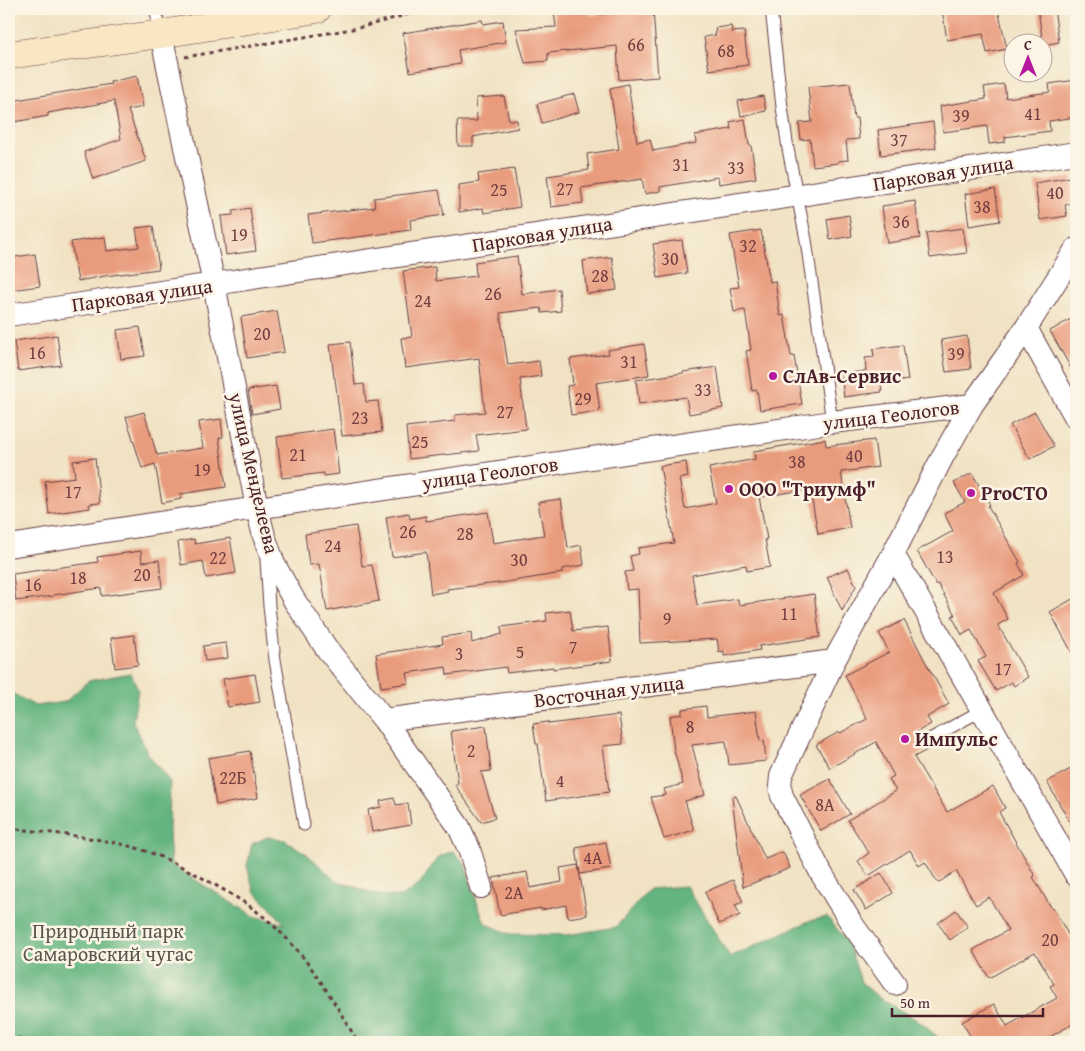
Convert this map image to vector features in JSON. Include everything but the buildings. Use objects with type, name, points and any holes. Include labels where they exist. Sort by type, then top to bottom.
[{"type":"street","points":[[9,55],[158,21],[317,9]]},
{"type":"street","name":"улица Менделеева","points":[[158,21],[214,284],[258,508],[264,536],[274,564],[294,600],[327,649],[384,720],[459,827],[481,887]]},
{"type":"street","name":"Парковая улица","points":[[9,315],[1076,153]]},
{"type":"street","points":[[895,984],[852,924],[820,873],[782,796],[780,787],[781,776],[834,661],[972,405],[1026,328],[1076,249]]},
{"type":"street","points":[[1026,328],[1076,418]]},
{"type":"street","name":"улица Геологов","points":[[9,546],[832,422],[972,405]]},
{"type":"street","points":[[893,554],[1076,876]]},
{"type":"street","name":"Восточная улица","points":[[384,720],[834,661]]},
{"type":"lane","points":[[771,9],[788,149],[806,240],[832,422]]},
{"type":"lane","points":[[264,536],[275,660],[304,825]]},
{"type":"lane","points":[[930,739],[982,710]]},
{"type":"path","points":[[9,828],[90,838],[130,846],[188,870],[244,902],[279,930],[305,960],[325,988],[358,1042]]},
{"type":"path","points":[[9,1035],[27,1042]]},
{"type":"green space","name":"Природный парк Самаровский чугас","points":[[131,673],[138,690],[133,721],[148,754],[170,782],[169,831],[171,865],[254,916],[285,924],[254,891],[247,866],[252,844],[268,837],[285,840],[307,854],[335,880],[378,895],[401,897],[420,884],[438,857],[453,851],[464,862],[485,923],[509,934],[567,935],[616,927],[649,889],[686,886],[730,957],[809,921],[827,917],[848,942],[861,982],[878,997],[920,1022],[944,1042],[9,1042],[9,693],[35,706],[65,702],[88,681]]},
{"type":"place","name":"СлАв-Сервис","points":[[773,376]]},
{"type":"place","name":"ООО \"Триумф\"","points":[[729,489]]},
{"type":"place","name":"ProСТО","points":[[971,493]]},
{"type":"place","name":"Импульс","points":[[905,739]]}]
